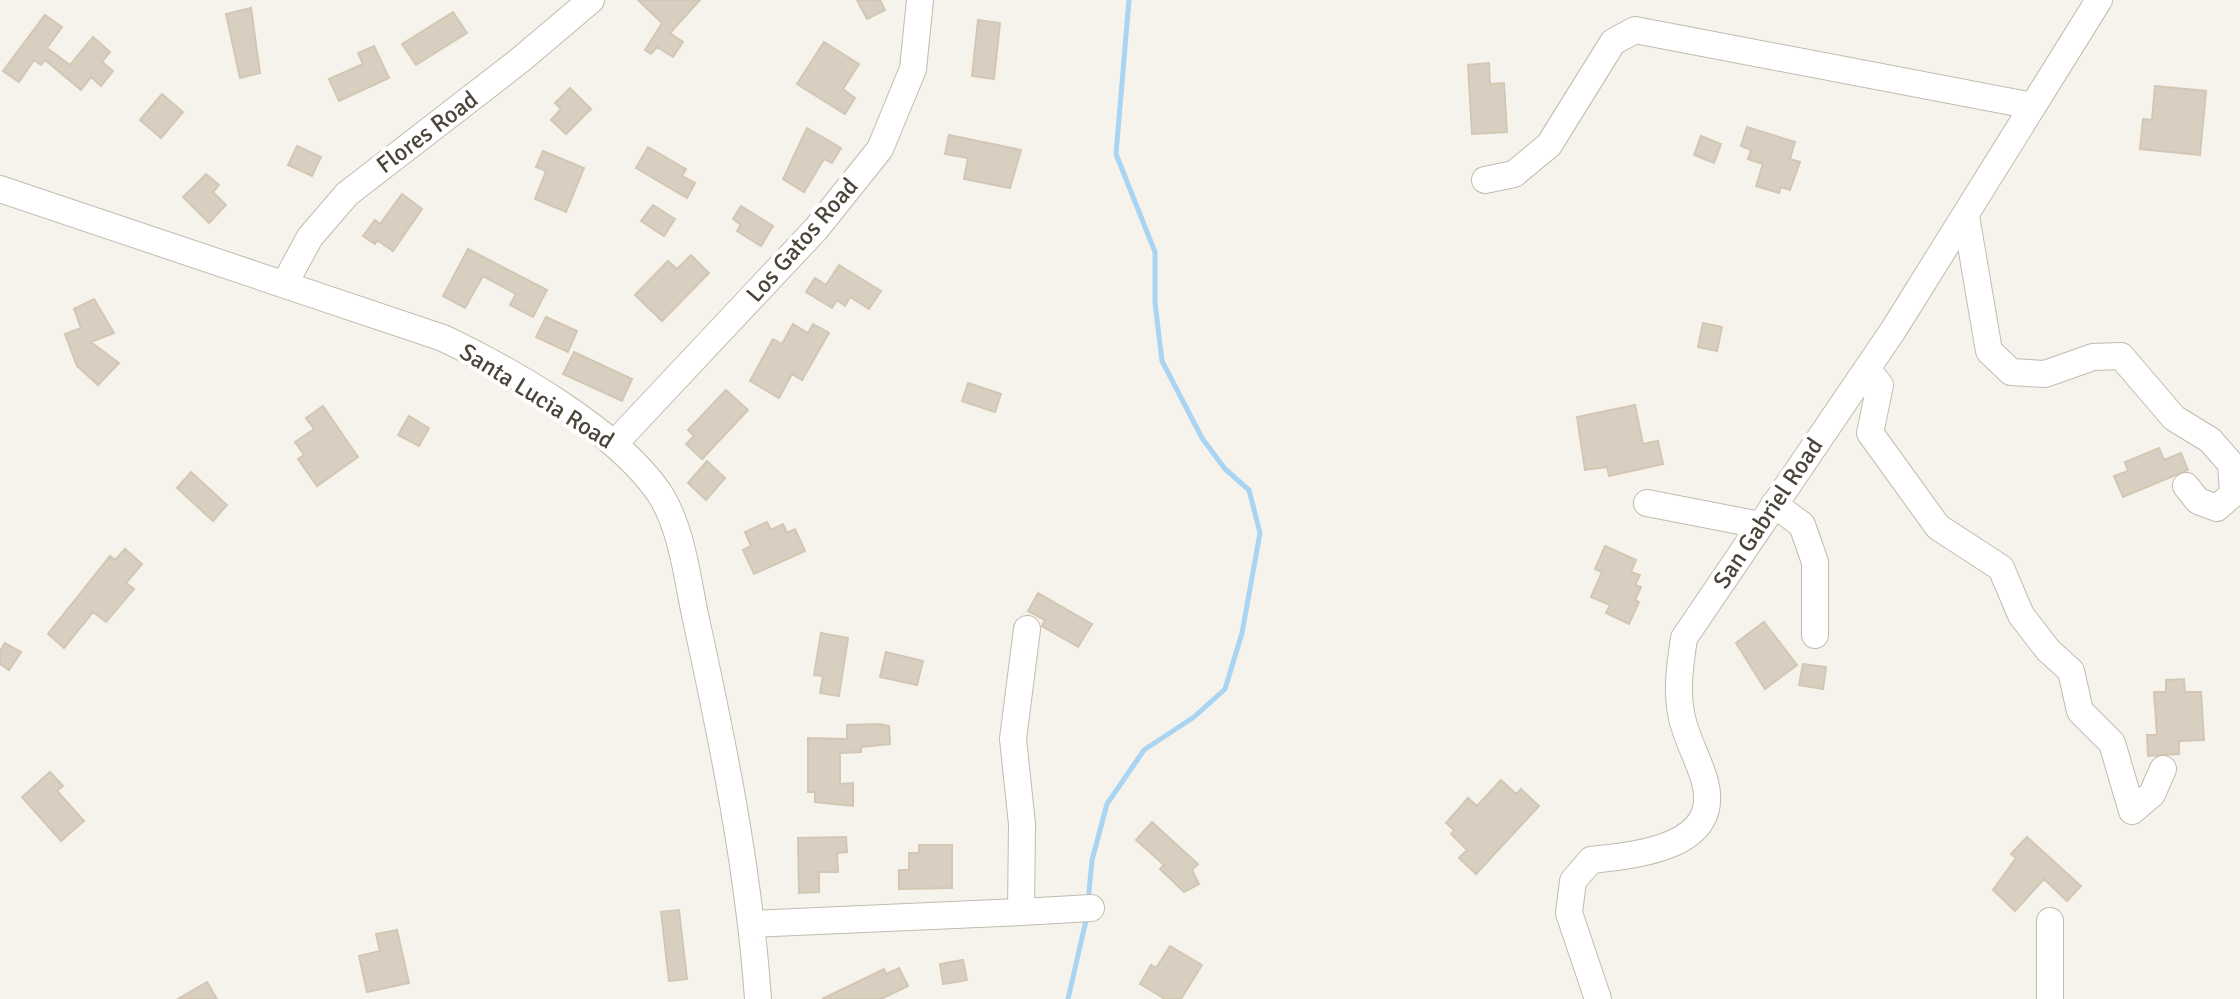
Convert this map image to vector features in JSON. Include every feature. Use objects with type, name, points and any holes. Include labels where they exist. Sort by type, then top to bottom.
[{"type":"street","name":"Flores Road","points":[[285,283],[310,237],[347,194],[519,61],[591,0]]},
{"type":"street","name":"Los Gatos Road","points":[[615,443],[816,229],[880,149],[895,119],[913,69],[920,0]]},
{"type":"street","name":"San Gabriel Road","points":[[1598,999],[1569,913],[1573,881],[1591,860],[1639,854],[1683,840],[1704,817],[1706,785],[1682,718],[1678,678],[1684,638],[1867,369],[2099,0]]},
{"type":"street","points":[[1485,180],[1514,174],[1549,145],[1613,42],[1635,30],[2033,106]]},
{"type":"street","name":"Santa Lucia Road","points":[[0,189],[407,324],[466,349],[615,443],[659,493],[676,528],[723,747],[752,924],[758,999]]},
{"type":"street","points":[[1966,216],[1989,351],[2011,372],[2045,374],[2093,357],[2121,356],[2174,418],[2210,440],[2231,464],[2233,494],[2217,508],[2198,501],[2186,486]]},
{"type":"street","points":[[1867,369],[1880,385],[1870,433],[1938,527],[2001,568],[2021,615],[2048,650],[2071,671],[2080,711],[2112,743],[2132,811],[2152,794],[2163,769]]},
{"type":"street","points":[[1647,503],[1767,514],[1802,525],[1815,562],[1815,635]]},
{"type":"street","points":[[1021,912],[1022,824],[1013,739],[1027,629]]},
{"type":"street","points":[[752,924],[1091,908]]},
{"type":"street","points":[[2050,921],[2050,999]]},
{"type":"building","points":[[638,0],[700,0],[670,33],[683,42],[673,57],[657,47],[651,54],[645,50],[662,23]]},
{"type":"building","points":[[857,0],[880,0],[885,10],[867,19]]},
{"type":"building","points":[[251,8],[260,73],[240,78],[226,14]]},
{"type":"building","points":[[453,12],[467,33],[416,65],[402,44]]},
{"type":"building","points":[[45,15],[62,27],[47,48],[70,65],[93,37],[110,52],[102,62],[113,71],[101,86],[91,77],[81,90],[45,60],[41,65],[34,60],[19,82],[3,71]]},
{"type":"building","points":[[978,20],[1000,23],[994,79],[972,76]]},
{"type":"building","points":[[824,42],[859,64],[843,89],[855,98],[845,114],[797,84]]},
{"type":"building","points":[[374,46],[389,78],[339,101],[329,79],[363,64],[358,53]]},
{"type":"building","points":[[1489,63],[1490,84],[1504,83],[1507,132],[1472,134],[1468,65]]},
{"type":"building","points":[[2155,86],[2206,91],[2200,155],[2140,149],[2143,119],[2152,120]]},
{"type":"building","points":[[570,88],[591,109],[566,134],[551,120],[561,109],[555,103]]},
{"type":"building","points":[[162,94],[183,112],[161,138],[140,120]]},
{"type":"building","points":[[1747,127],[1795,142],[1790,159],[1800,162],[1790,190],[1781,187],[1779,193],[1756,186],[1763,164],[1748,159],[1751,150],[1741,146]]},
{"type":"building","points":[[807,128],[841,148],[832,163],[824,159],[804,192],[783,179]]},
{"type":"building","points":[[949,135],[1021,150],[1010,188],[964,179],[968,158],[945,154]]},
{"type":"building","points":[[1701,136],[1721,144],[1714,163],[1694,155]]},
{"type":"building","points":[[297,146],[321,157],[312,176],[288,165]]},
{"type":"building","points":[[648,147],[686,169],[682,176],[695,183],[687,198],[636,168]]},
{"type":"building","points":[[543,151],[584,168],[566,212],[535,199],[546,171],[536,167]]},
{"type":"building","points":[[206,174],[219,185],[213,192],[226,205],[209,223],[183,197]]},
{"type":"building","points":[[402,194],[422,209],[393,251],[377,240],[375,244],[363,236],[375,220],[380,224]]},
{"type":"building","points":[[653,205],[675,219],[664,236],[641,221]]},
{"type":"building","points":[[741,206],[773,226],[761,246],[737,231],[741,225],[733,219]]},
{"type":"building","points":[[468,249],[547,290],[533,317],[510,305],[516,294],[483,276],[465,308],[443,296]]},
{"type":"building","points":[[691,255],[709,273],[662,321],[635,295],[668,261],[677,269]]},
{"type":"building","points":[[839,265],[881,291],[869,309],[850,297],[845,306],[837,300],[832,308],[806,292],[815,278],[826,285]]},
{"type":"building","points":[[94,299],[114,333],[91,342],[119,363],[98,385],[77,366],[65,334],[81,328],[74,309]]},
{"type":"building","points":[[546,317],[577,331],[568,352],[536,337]]},
{"type":"building","points":[[1703,323],[1722,327],[1717,351],[1698,347]]},
{"type":"building","points":[[793,324],[808,333],[813,324],[829,333],[802,380],[792,374],[779,398],[750,381],[773,339],[782,344]]},
{"type":"building","points":[[574,352],[632,379],[622,401],[563,374]]},
{"type":"building","points":[[968,383],[1001,394],[995,412],[962,401]]},
{"type":"building","points":[[726,390],[748,410],[702,459],[686,444],[694,436],[688,430]]},
{"type":"building","points":[[1635,405],[1643,444],[1658,441],[1663,464],[1609,476],[1607,467],[1585,470],[1577,417]]},
{"type":"building","points":[[323,406],[358,457],[317,486],[298,459],[304,455],[295,442],[314,429],[306,418]]},
{"type":"building","points":[[409,416],[429,428],[419,446],[398,435]]},
{"type":"building","points":[[2159,448],[2164,460],[2181,453],[2188,470],[2123,497],[2114,476],[2128,471],[2125,462]]},
{"type":"building","points":[[707,461],[725,478],[706,500],[688,483]]},
{"type":"building","points":[[191,472],[227,505],[213,521],[177,488]]},
{"type":"building","points":[[767,522],[771,530],[783,524],[787,533],[795,529],[805,551],[754,574],[743,550],[751,546],[745,532]]},
{"type":"building","points":[[1605,546],[1636,560],[1631,572],[1640,575],[1635,585],[1641,587],[1635,600],[1639,602],[1629,624],[1606,613],[1610,605],[1591,597],[1602,572],[1595,569]]},
{"type":"building","points":[[125,549],[142,564],[126,583],[134,589],[106,622],[93,612],[64,648],[48,634],[110,556],[115,560]]},
{"type":"building","points":[[1038,593],[1092,624],[1078,647],[1042,626],[1045,620],[1028,611]]},
{"type":"building","points":[[1764,622],[1797,665],[1765,689],[1736,643]]},
{"type":"building","points":[[821,633],[848,638],[839,696],[820,693],[823,676],[814,675]]},
{"type":"building","points":[[5,643],[21,652],[9,670],[0,664],[0,651]]},
{"type":"building","points":[[886,652],[923,661],[917,685],[880,677]]},
{"type":"building","points":[[1803,664],[1826,667],[1823,689],[1799,685]]},
{"type":"building","points":[[2184,679],[2185,692],[2201,692],[2204,740],[2179,741],[2179,754],[2148,756],[2147,735],[2157,735],[2154,692],[2166,692],[2166,680]]},
{"type":"building","points":[[847,725],[889,726],[890,744],[861,747],[861,752],[840,753],[840,784],[853,783],[853,806],[815,802],[815,792],[808,792],[808,738],[847,739]]},
{"type":"building","points":[[50,772],[63,786],[57,791],[84,821],[61,841],[22,797]]},
{"type":"building","points":[[1501,780],[1516,794],[1521,789],[1539,806],[1476,874],[1459,858],[1467,850],[1451,834],[1454,830],[1446,823],[1468,798],[1477,806]]},
{"type":"building","points":[[1152,822],[1198,864],[1192,870],[1199,884],[1184,892],[1160,869],[1164,865],[1136,840]]},
{"type":"building","points":[[846,837],[847,852],[837,853],[838,872],[819,872],[819,892],[799,893],[798,838]]},
{"type":"building","points":[[2027,837],[2081,886],[2067,901],[2044,879],[2015,911],[1993,890],[2016,858],[2011,854]]},
{"type":"building","points":[[919,845],[952,845],[952,888],[899,889],[899,870],[909,870],[909,853],[919,853]]},
{"type":"building","points":[[679,910],[687,979],[669,981],[661,912]]},
{"type":"building","points":[[397,930],[409,983],[367,992],[359,956],[380,951],[376,934]]},
{"type":"building","points":[[1170,946],[1202,965],[1181,999],[1165,999],[1140,984],[1151,965],[1156,968]]},
{"type":"building","points":[[963,960],[967,980],[943,984],[940,964]]},
{"type":"building","points":[[899,968],[908,986],[881,999],[822,999],[884,969],[886,974]]},
{"type":"building","points":[[207,982],[217,999],[178,999]]},
{"type":"waterway","points":[[1088,902],[1092,860],[1107,804],[1144,750],[1194,717],[1225,689],[1242,633],[1260,533],[1249,490],[1225,469],[1202,438],[1162,361],[1155,303],[1155,252],[1116,154],[1129,0]]},
{"type":"waterway","points":[[1068,999],[1087,916]]}]
